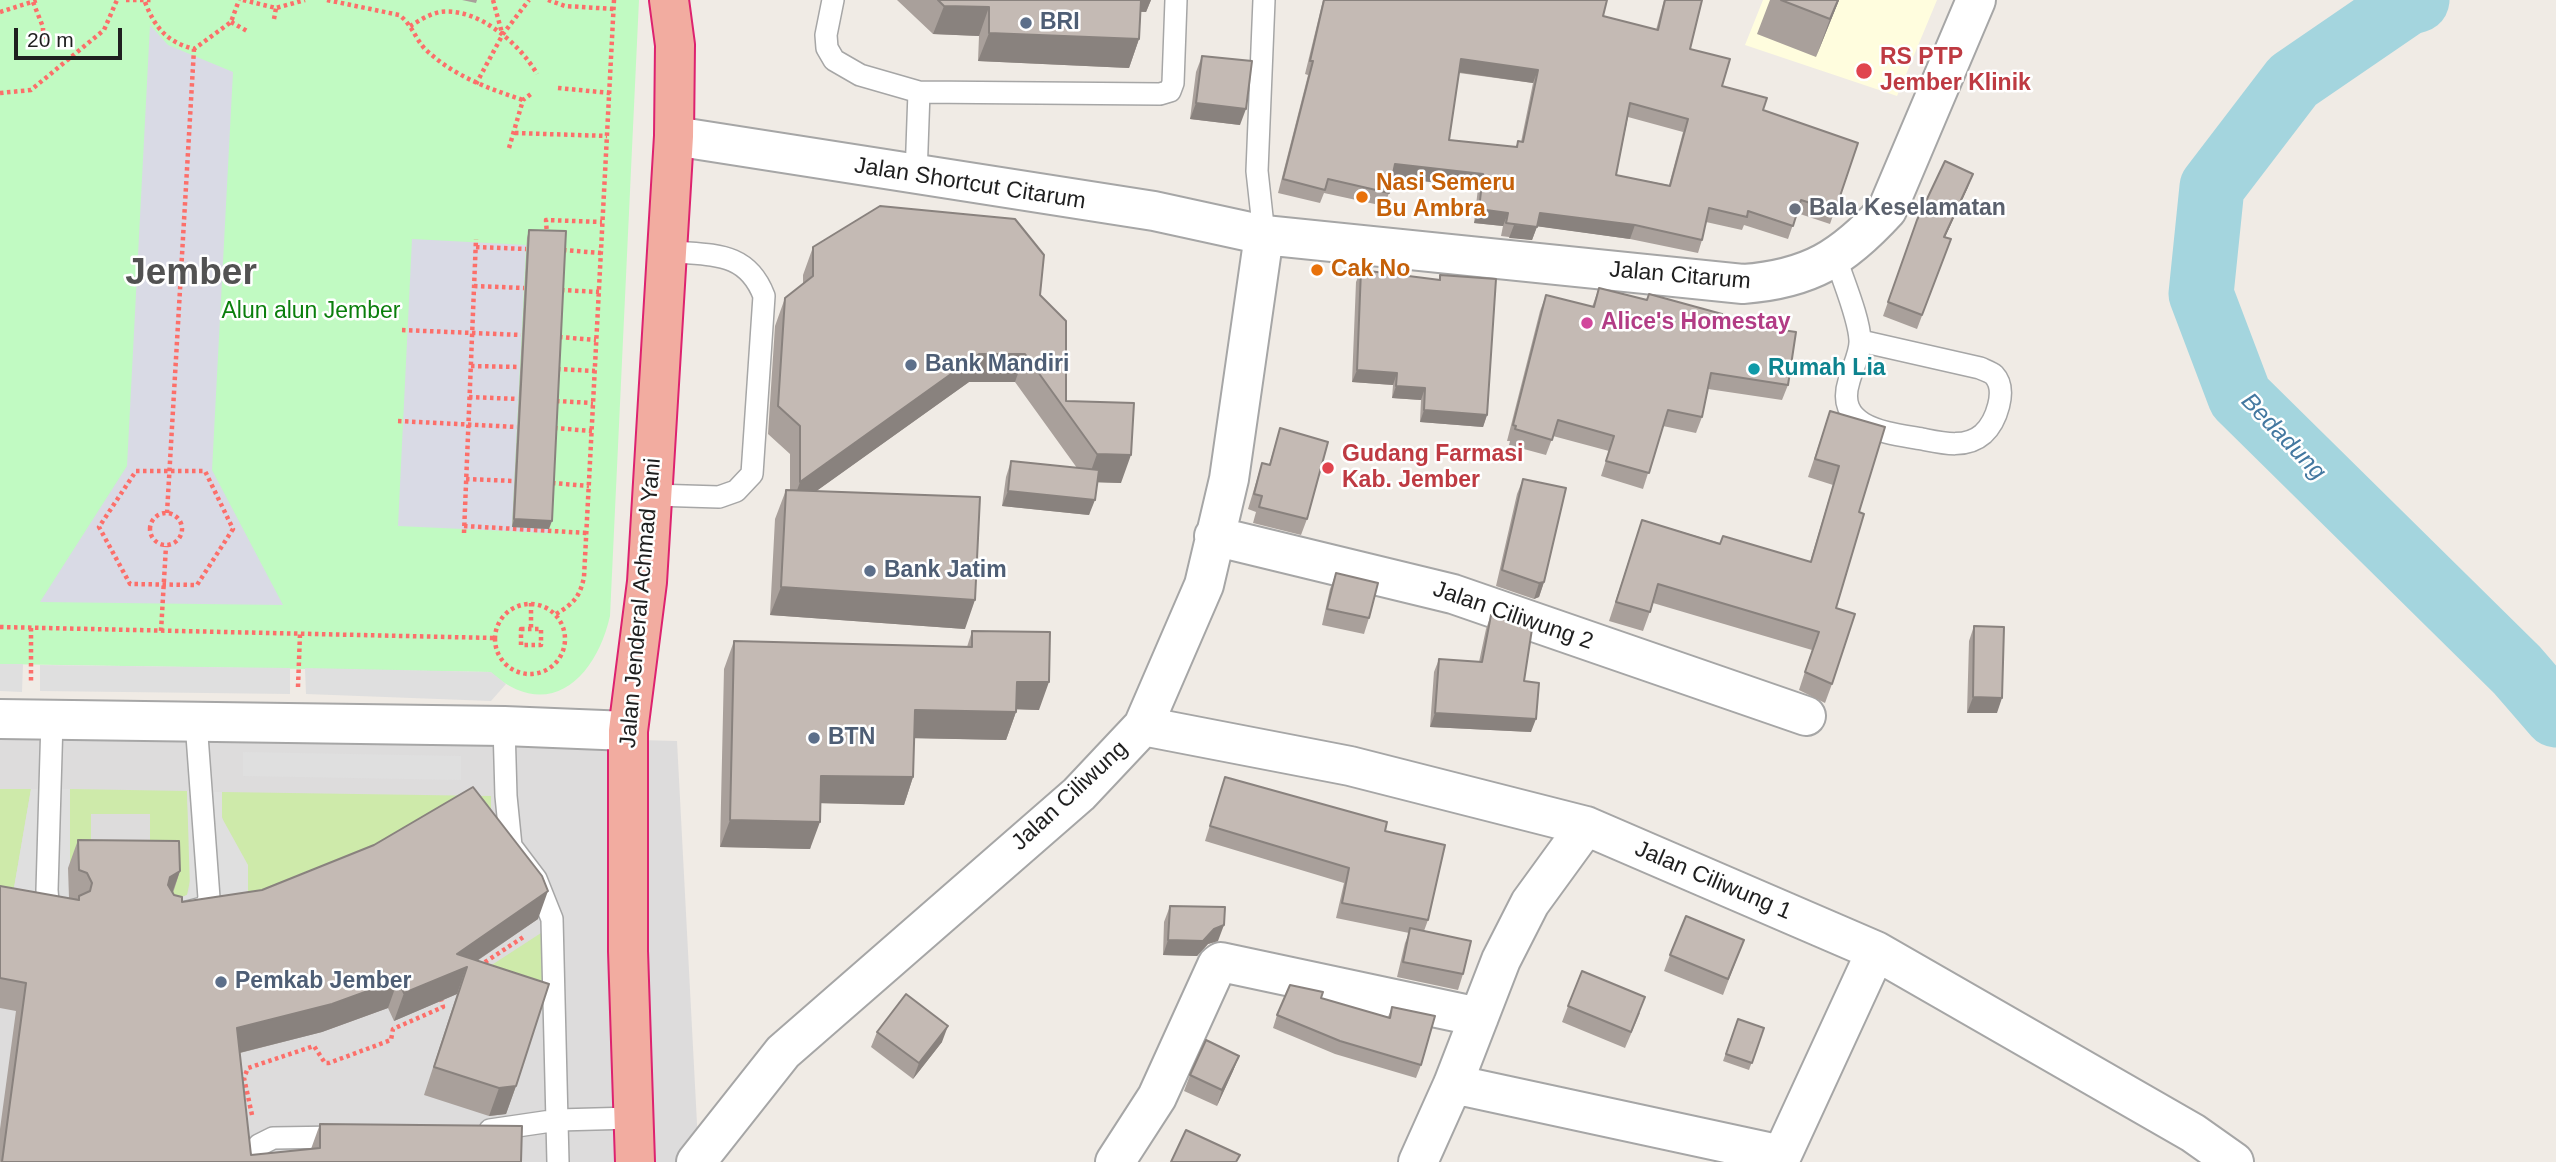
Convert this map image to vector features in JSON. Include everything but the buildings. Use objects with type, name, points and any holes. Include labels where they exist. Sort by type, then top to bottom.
[{"type":"highway","name":"Jalan Jenderal Achmad Yani","points":[[635,1162],[628,951],[628,731],[647,582],[674,136],[675,45],[669,0]]},
{"type":"street","name":"Jalan Citarum","points":[[1264,235],[1744,284],[1779,281],[1836,258],[1862,238],[1888,210],[1976,0]]},
{"type":"street","name":"Jalan Shortcut Citarum","points":[[674,136],[916,176],[1154,211],[1264,235]]},
{"type":"street","name":"Jalan Ciliwung","points":[[696,1162],[783,1052],[1079,794],[1143,726],[1204,585],[1229,479],[1264,235]]},
{"type":"street","name":"Jalan Ciliwung 2","points":[[1214,536],[1453,594],[1806,716]]},
{"type":"street","points":[[0,719],[504,726],[628,731]]},
{"type":"street","name":"Jalan Ciliwung 1","points":[[1143,726],[1350,766],[1586,827],[1876,951],[2193,1133],[2234,1162]]},
{"type":"street","points":[[1418,1162],[1453,1084],[1501,960],[1530,903],[1586,827]]},
{"type":"street","points":[[1453,1084],[1782,1155],[1876,951]]},
{"type":"street","points":[[1115,1162],[1157,1097],[1217,965],[1221,962],[1479,1017]]},
{"type":"lane","points":[[833,0],[826,35],[827,48],[834,60],[860,75],[919,92],[1160,94],[1170,91],[1173,83],[1176,0]]},
{"type":"lane","points":[[1264,0],[1257,171],[1264,235]]},
{"type":"lane","points":[[916,176],[919,92]]},
{"type":"lane","points":[[653,495],[719,497],[736,491],[752,474],[764,296],[758,279],[747,267],[732,259],[666,251]]},
{"type":"lane","points":[[1836,258],[1861,341],[1846,388],[1846,401],[1853,418],[1870,429],[1952,445],[1982,434],[1994,417],[1999,386],[1994,374],[1980,368],[1861,341]]},
{"type":"lane","points":[[52,720],[48,902],[56,910],[69,911]]},
{"type":"lane","points":[[171,912],[196,912],[206,907],[209,898],[196,722]]},
{"type":"lane","points":[[504,726],[511,846],[536,879],[552,919],[558,1162]]},
{"type":"lane","points":[[463,1133],[558,1120],[634,1118]]},
{"type":"lane","points":[[256,1153],[273,1138],[368,1136]]},
{"type":"path","points":[[0,93],[31,90],[104,30],[117,0]]},
{"type":"path","points":[[126,0],[151,0]]},
{"type":"path","points":[[194,49],[231,22],[241,0],[276,8],[305,0]]},
{"type":"path","points":[[327,0],[389,11],[407,21],[424,48],[476,84],[523,100]]},
{"type":"path","points":[[493,0],[503,34]]},
{"type":"path","points":[[476,84],[503,34],[529,0]]},
{"type":"path","points":[[548,0],[565,6],[614,9]]},
{"type":"path","points":[[556,614],[572,605],[581,594],[587,533],[614,0]]},
{"type":"path","points":[[0,12],[35,1],[43,27],[43,40]]},
{"type":"path","points":[[145,2],[151,18],[170,40],[194,49]]},
{"type":"path","points":[[274,19],[276,8]]},
{"type":"path","points":[[410,26],[432,15],[446,12],[467,15],[503,34],[531,63],[537,74]]},
{"type":"path","points":[[231,22],[247,31]]},
{"type":"path","points":[[167,513],[194,49]]},
{"type":"path","points":[[558,88],[610,93]]},
{"type":"path","points":[[509,148],[523,100],[531,94]]},
{"type":"path","points":[[515,133],[607,136]]},
{"type":"path","points":[[547,239],[546,220],[602,222]]},
{"type":"path","points":[[464,533],[476,239]]},
{"type":"path","points":[[476,247],[526,249]]},
{"type":"path","points":[[563,250],[601,253]]},
{"type":"path","points":[[474,286],[524,288]]},
{"type":"path","points":[[561,290],[599,292]]},
{"type":"path","points":[[402,330],[521,335]]},
{"type":"path","points":[[559,337],[596,340]]},
{"type":"path","points":[[471,366],[520,367]]},
{"type":"path","points":[[557,369],[595,371]]},
{"type":"path","points":[[469,397],[518,399]]},
{"type":"path","points":[[556,401],[593,403]]},
{"type":"path","points":[[398,421],[517,426]]},
{"type":"path","points":[[554,428],[592,431]]},
{"type":"path","points":[[136,471],[170,471],[205,471],[233,529],[197,585],[130,584],[99,527],[136,471]]},
{"type":"path","points":[[466,479],[514,481]]},
{"type":"path","points":[[552,483],[589,486]]},
{"type":"path","points":[[167,513],[177,517],[182,526],[182,535],[175,543],[166,546],[156,542],[150,534],[151,523],[158,515],[167,513]]},
{"type":"path","points":[[464,526],[587,533]]},
{"type":"path","points":[[161,631],[166,546]]},
{"type":"path","points":[[531,603],[531,629]]},
{"type":"path","points":[[531,603],[544,606],[556,614],[563,626],[565,639],[562,653],[555,665],[543,672],[529,675],[515,672],[503,663],[496,652],[494,638],[497,624],[504,613],[516,605],[531,603]]},
{"type":"path","points":[[0,627],[494,638]]},
{"type":"path","points":[[31,628],[31,677]]},
{"type":"path","points":[[521,629],[531,629],[541,629],[541,645],[521,645],[521,629]]},
{"type":"path","points":[[298,682],[300,634]]},
{"type":"path","points":[[474,970],[552,919]]},
{"type":"path","points":[[256,1153],[244,1078],[248,1068],[314,1046],[325,1063],[329,1063],[391,1040],[393,1029],[443,1007],[440,991]]},
{"type":"shaded area","name":"RS PTP Jember Klinik","points":[[1763,0],[1937,0],[1897,96],[1745,45]]},
{"type":"shaded area","points":[[150,25],[168,45],[233,72],[212,470],[283,605],[40,602],[127,466]]},
{"type":"shaded area","points":[[412,239],[526,245],[512,526],[549,529],[549,533],[398,526]]},
{"type":"shaded area","points":[[0,664],[23,664],[22,692],[0,691]]},
{"type":"shaded area","points":[[40,665],[290,668],[290,694],[40,691]]},
{"type":"shaded area","points":[[305,668],[491,672],[506,684],[491,701],[306,694]]},
{"type":"shaded area","points":[[0,723],[677,741],[699,1162],[0,1162]]},
{"type":"shaded area","points":[[243,752],[461,756],[461,780],[243,776]]},
{"type":"shaded area","points":[[31,789],[70,789],[70,928],[9,917]]},
{"type":"shaded area","points":[[187,791],[222,792],[222,818],[248,865],[248,908],[170,902],[187,895],[190,889]]},
{"type":"green space","name":"Alun alun Jember","points":[[0,0],[639,0],[610,616],[594,658],[567,687],[550,693],[532,694],[512,687],[490,672],[0,664]]},
{"type":"green space","points":[[0,789],[31,789],[9,917],[0,916]]},
{"type":"green space","points":[[70,789],[187,791],[191,876],[187,895],[170,902],[150,868],[150,814],[91,814],[91,868],[68,868]]},
{"type":"green space","points":[[222,792],[491,796],[491,811],[252,918],[222,817]]},
{"type":"green space","points":[[541,933],[543,1009],[464,983]]},
{"type":"waterway","name":"Bedadung","points":[[2417,0],[2407,3],[2293,81],[2212,187],[2201,294],[2240,397],[2517,670],[2556,715]]},
{"type":"place","name":"BRI","points":[[1026,23]]},
{"type":"place","name":"RS PTP Jember Klinik","points":[[1864,71]]},
{"type":"place","name":"Nasi Semeru Bu Ambra","points":[[1362,197]]},
{"type":"place","name":"Bala Keselamatan","points":[[1795,209]]},
{"type":"place","name":"Cak No","points":[[1317,270]]},
{"type":"place","name":"Alice's Homestay","points":[[1587,323]]},
{"type":"place","name":"Bank Mandiri","points":[[911,365]]},
{"type":"place","name":"Rumah Lia","points":[[1754,369]]},
{"type":"place","name":"Gudang Farmasi Kab. Jember","points":[[1328,468]]},
{"type":"place","name":"Bank Jatim","points":[[870,571]]},
{"type":"place","name":"BTN","points":[[814,738]]},
{"type":"place","name":"Pemkab Jember","points":[[221,982]]},
{"type":"district","name":"Jember","points":[[191,274]]}]
